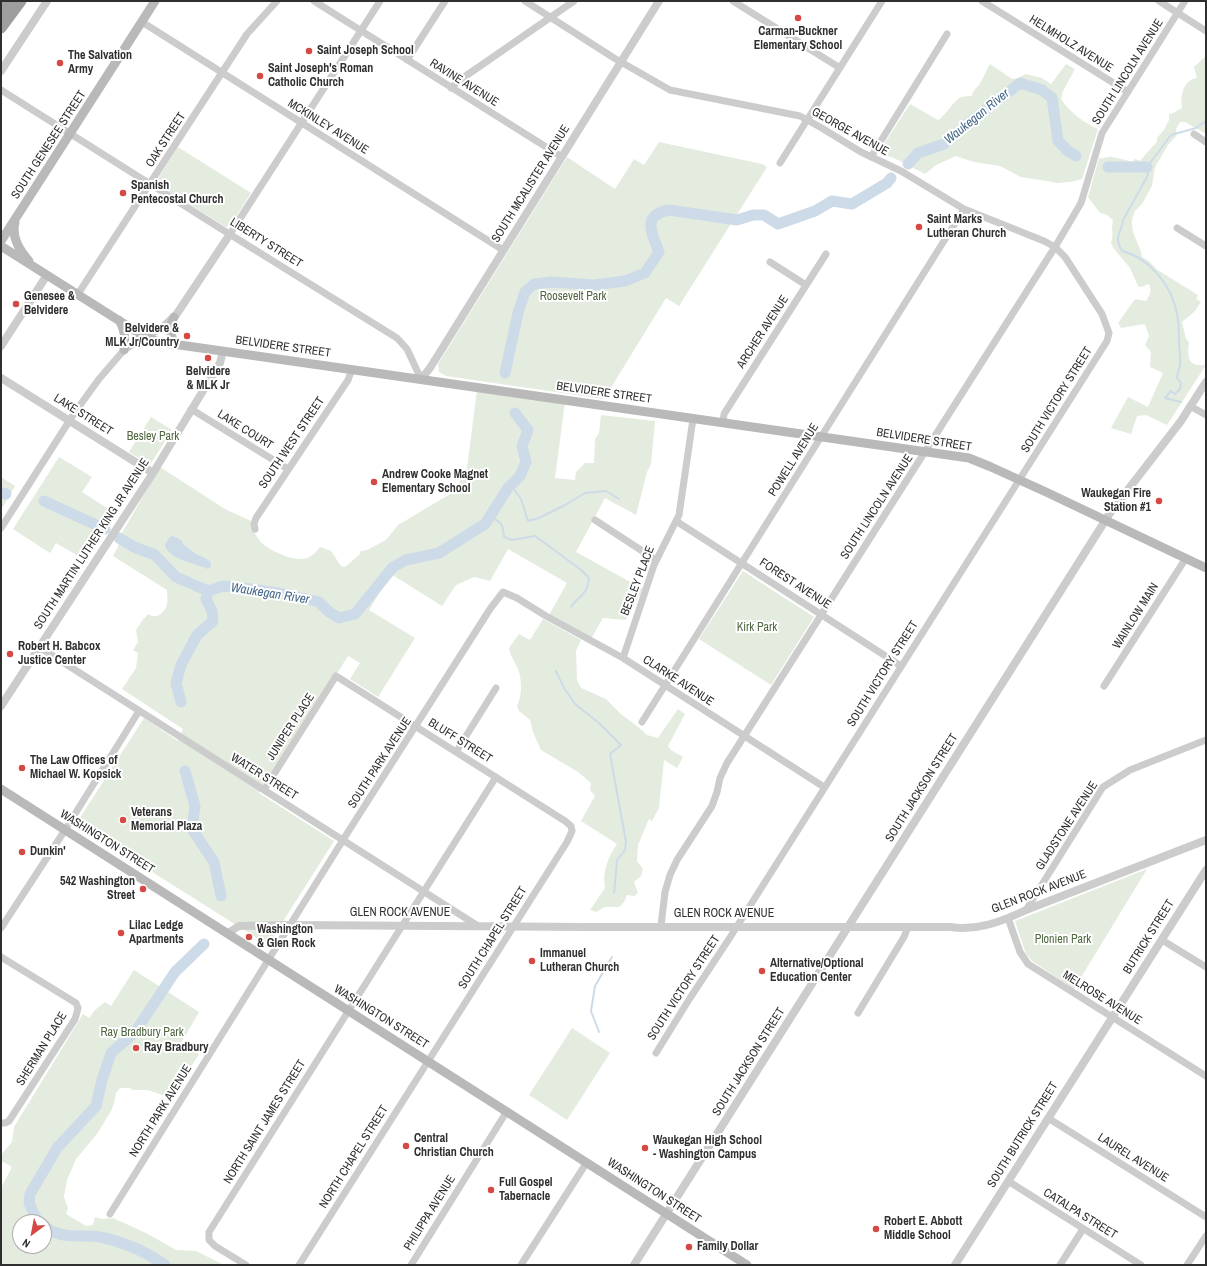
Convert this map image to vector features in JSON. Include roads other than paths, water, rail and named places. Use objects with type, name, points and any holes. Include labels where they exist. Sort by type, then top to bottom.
[{"type":"highway","points":[[1,13],[10,1]]},
{"type":"highway","points":[[1,28],[21,1]]},
{"type":"main road","name":"SOUTH GENESEE STREET","points":[[1,241],[155,1]]},
{"type":"main road","points":[[20,212],[13,230],[14,237],[24,256],[34,267]]},
{"type":"main road","name":"BELVIDERE STREET","points":[[1,246],[145,337],[160,342],[969,458],[1106,520],[1206,568]]},
{"type":"main road","points":[[174,317],[170,332],[172,339],[177,345]]},
{"type":"main road","points":[[119,320],[126,342],[124,350]]},
{"type":"main road","name":"WASHINGTON STREET","points":[[1,789],[667,1213],[737,1262],[747,1265]]},
{"type":"street","points":[[1,71],[47,1]]},
{"type":"street","name":"OAK STREET","points":[[78,294],[247,34],[277,1]]},
{"type":"street","name":"RAVINE AVENUE","points":[[314,1],[562,157]]},
{"type":"street","points":[[1,528],[102,374],[124,350],[163,327],[174,317],[184,304],[380,1]]},
{"type":"street","points":[[407,60],[444,1]]},
{"type":"street","name":"GEORGE AVENUE","points":[[525,1],[621,62],[670,90],[796,115],[860,152],[901,171],[964,209],[1044,241],[1055,247],[1065,257],[1096,304]]},
{"type":"street","points":[[451,88],[457,82],[574,1]]},
{"type":"street","name":"SOUTH MCALISTER AVENUE","points":[[421,379],[659,1]]},
{"type":"street","points":[[733,1],[840,68]]},
{"type":"street","points":[[780,163],[882,1]]},
{"type":"street","name":"HELMHOLZ AVENUE","points":[[982,1],[1128,92]]},
{"type":"street","points":[[1159,1],[1206,31]]},
{"type":"street","name":"SOUTH LINCOLN AVENUE","points":[[662,926],[665,892],[670,875],[677,860],[712,806],[720,778],[727,763],[1055,247],[1080,203],[1102,133],[1185,1]]},
{"type":"street","name":"MCKINLEY AVENUE","points":[[142,22],[503,250]]},
{"type":"street","points":[[870,157],[948,34]]},
{"type":"street","name":"LIBERTY STREET","points":[[1,90],[397,338],[407,349],[421,379]]},
{"type":"street","points":[[1194,134],[1206,142]]},
{"type":"street","name":"POWELL AVENUE","points":[[642,722],[964,209]]},
{"type":"street","points":[[1178,228],[1206,246]]},
{"type":"street","name":"ARCHER AVENUE","points":[[722,423],[724,414],[826,254]]},
{"type":"street","points":[[770,262],[806,285]]},
{"type":"street","points":[[1,346],[47,275]]},
{"type":"street","name":"SOUTH VICTORY STREET","points":[[656,1053],[1109,338],[1110,333],[1106,322],[1096,304]]},
{"type":"street","name":"SOUTH MARTIN LUTHER KING JR AVENUE","points":[[1,706],[153,473],[220,363],[223,351]]},
{"type":"street","name":"SOUTH WEST STREET","points":[[255,529],[254,524],[256,518],[348,380],[352,369]]},
{"type":"street","name":"LAKE STREET","points":[[1,378],[153,473]]},
{"type":"street","name":"SOUTH JACKSON STREET","points":[[634,1265],[1106,520],[1177,426],[1206,382]]},
{"type":"street","points":[[1190,406],[1206,415]]},
{"type":"street","name":"LAKE COURT","points":[[191,409],[288,469]]},
{"type":"street","name":"BESLEY PLACE","points":[[622,658],[656,560],[679,515],[693,419]]},
{"type":"street","points":[[595,520],[656,560]]},
{"type":"street","name":"FOREST AVENUE","points":[[676,521],[901,666]]},
{"type":"street","name":"WAINLOW MAIN","points":[[1104,686],[1186,558]]},
{"type":"street","name":"SOUTH PARK AVENUE","points":[[268,959],[500,595],[503,592],[517,598]]},
{"type":"street","name":"CLARKE AVENUE","points":[[517,598],[546,616],[622,658],[824,788]]},
{"type":"street","name":"WATER STREET","points":[[39,647],[478,926]]},
{"type":"street","name":"BLUFF STREET","points":[[336,676],[571,826]]},
{"type":"street","name":"JUNIPER PLACE","points":[[264,790],[336,676]]},
{"type":"street","points":[[456,752],[496,688]]},
{"type":"street","points":[[1,928],[65,830],[139,711]]},
{"type":"street","name":"GLADSTONE AVENUE","points":[[1026,910],[1104,787],[1130,770],[1206,740]]},
{"type":"street","name":"NORTH SAINT JAMES STREET","points":[[246,1265],[215,1246],[209,1240],[209,1232],[496,777]]},
{"type":"street","name":"SOUTH CHAPEL STREET","points":[[428,1061],[567,842],[572,831],[571,826]]},
{"type":"street","name":"GLEN ROCK AVENUE","points":[[228,933],[238,926],[290,925],[960,928],[981,926],[1008,918],[1206,840]]},
{"type":"street","name":"BUTRICK STREET","points":[[1112,1017],[1206,870]]},
{"type":"street","name":"MELROSE AVENUE","points":[[1008,918],[1020,952],[1028,964],[1206,1076]]},
{"type":"street","points":[[858,1013],[908,927]]},
{"type":"street","points":[[1162,940],[1206,967]]},
{"type":"street","name":"SHERMAN PLACE","points":[[1,957],[73,1002],[78,1008],[75,1019],[9,1121],[6,1123],[1,1122]]},
{"type":"street","name":"NORTH PARK AVENUE","points":[[110,1214],[268,959]]},
{"type":"street","name":"SOUTH BUTRICK STREET","points":[[955,1265],[1112,1017]]},
{"type":"street","name":"NORTH CHAPEL STREET","points":[[299,1265],[428,1061]]},
{"type":"street","name":"PHILIPPA AVENUE","points":[[410,1265],[507,1111]]},
{"type":"street","name":"LAUREL AVENUE","points":[[1048,1118],[1206,1217]]},
{"type":"street","points":[[521,1265],[587,1162]]},
{"type":"street","name":"CATALPA STREET","points":[[1008,1181],[1141,1265]]},
{"type":"street","points":[[1060,1265],[1083,1229]]},
{"type":"street","points":[[1187,1265],[1206,1236]]},
{"type":"water","points":[[171,536],[178,538],[196,554],[207,559],[211,563],[211,567],[208,569],[169,553],[165,544]]},
{"type":"waterway","name":"Waukegan River","points":[[908,164],[918,153],[944,144],[1020,83],[1042,90],[1052,98],[1058,141],[1068,151],[1076,156]]},
{"type":"waterway","points":[[1181,402],[1165,398],[1171,391],[1175,394],[1180,389],[1181,383],[1177,378],[1180,366],[1178,321],[1170,293],[1165,284],[1150,267],[1142,260],[1122,251],[1119,245],[1118,235],[1123,220],[1148,175],[1147,167],[1171,135],[1196,128],[1206,121]]},
{"type":"waterway","name":"Waukegan River","points":[[1108,167],[1147,167]]},
{"type":"waterway","name":"Waukegan River","points":[[505,373],[518,313],[525,292],[534,284],[552,282],[594,285],[625,281],[645,273],[659,252],[651,226],[652,220],[660,212],[669,210],[737,220],[753,215],[764,215],[778,224],[815,211],[832,201],[852,204],[887,183],[891,178]]},
{"type":"waterway","name":"Waukegan River","points":[[119,538],[134,547],[155,555],[176,577],[208,591],[223,586],[252,589],[319,602],[329,612],[339,618],[355,614],[393,567],[406,560],[439,553],[485,524],[508,488],[520,476],[526,462],[522,446],[528,430],[515,413]]},
{"type":"waterway","points":[[511,485],[521,499],[528,521],[539,518],[585,493],[606,491],[619,499]]},
{"type":"waterway","name":"Waukegan River","points":[[1,493],[6,494]]},
{"type":"waterway","name":"Waukegan River","points":[[44,501],[105,529]]},
{"type":"waterway","points":[[490,516],[501,524],[504,537],[512,540],[535,536],[580,569],[589,578],[585,592],[571,607]]},
{"type":"waterway","points":[[181,702],[176,683],[181,665],[197,635],[213,621],[212,611],[206,599],[208,591]]},
{"type":"waterway","points":[[556,671],[564,688],[575,704],[599,723],[621,745],[610,754],[626,842],[625,850],[617,860],[614,893]]},
{"type":"waterway","name":"Waukegan River","points":[[185,771],[195,806],[192,829],[214,862],[221,896]]},
{"type":"waterway","name":"Waukegan River","points":[[34,1214],[29,1203],[30,1194],[57,1148],[96,1106],[102,1080],[111,1053],[135,1032],[175,972],[204,944]]},
{"type":"waterway","points":[[599,1032],[591,1011],[595,986],[612,957]]},
{"type":"waterway","name":"Waukegan River","points":[[52,1231],[71,1236],[95,1236],[117,1242],[142,1251],[165,1265]]},
{"type":"place","name":"Carman-Buckner Elementary School","points":[[798,18]]},
{"type":"place","name":"Saint Joseph School","points":[[309,51]]},
{"type":"place","name":"The Salvation Army","points":[[60,63]]},
{"type":"place","name":"Saint Joseph's Roman Catholic Church","points":[[260,76]]},
{"type":"place","name":"Spanish Pentecostal Church","points":[[123,193]]},
{"type":"place","name":"Saint Marks Lutheran Church","points":[[919,227]]},
{"type":"place","name":"Genesee & Belvidere","points":[[16,304]]},
{"type":"place","name":"Belvidere & MLK Jr/Country","points":[[187,336]]},
{"type":"place","name":"Belvidere & MLK Jr","points":[[208,358]]},
{"type":"place","name":"Andrew Cooke Magnet Elementary School","points":[[374,482]]},
{"type":"place","name":"Waukegan Fire Station #1","points":[[1159,501]]},
{"type":"place","name":"Robert H. Babcox Justice Center","points":[[10,654]]},
{"type":"place","name":"The Law Offices of Michael W. Kopsick","points":[[22,768]]},
{"type":"place","name":"Veterans Memorial Plaza","points":[[123,820]]},
{"type":"place","name":"Dunkin'","points":[[22,852]]},
{"type":"place","name":"542 Washington Street","points":[[143,889]]},
{"type":"place","name":"Lilac Ledge Apartments","points":[[121,933]]},
{"type":"place","name":"Washington & Glen Rock","points":[[249,937]]},
{"type":"place","name":"Immanuel Lutheran Church","points":[[532,961]]},
{"type":"place","name":"Alternative/Optional Education Center","points":[[762,971]]},
{"type":"place","name":"Ray Bradbury","points":[[136,1048]]},
{"type":"place","name":"Central Christian Church","points":[[406,1146]]},
{"type":"place","name":"Waukegan High School - Washington Campus","points":[[645,1148]]},
{"type":"place","name":"Full Gospel Tabernacle","points":[[491,1190]]},
{"type":"place","name":"Robert E. Abbott Middle School","points":[[876,1229]]},
{"type":"place","name":"Family Dollar","points":[[689,1247]]},
{"type":"park label","name":"Roosevelt Park","points":[[573,297]]},
{"type":"park label","name":"Besley Park","points":[[153,437]]},
{"type":"park label","name":"Kirk Park","points":[[757,628]]},
{"type":"park label","name":"Plonien Park","points":[[1063,940]]},
{"type":"park label","name":"Ray Bradbury Park","points":[[142,1033]]}]
